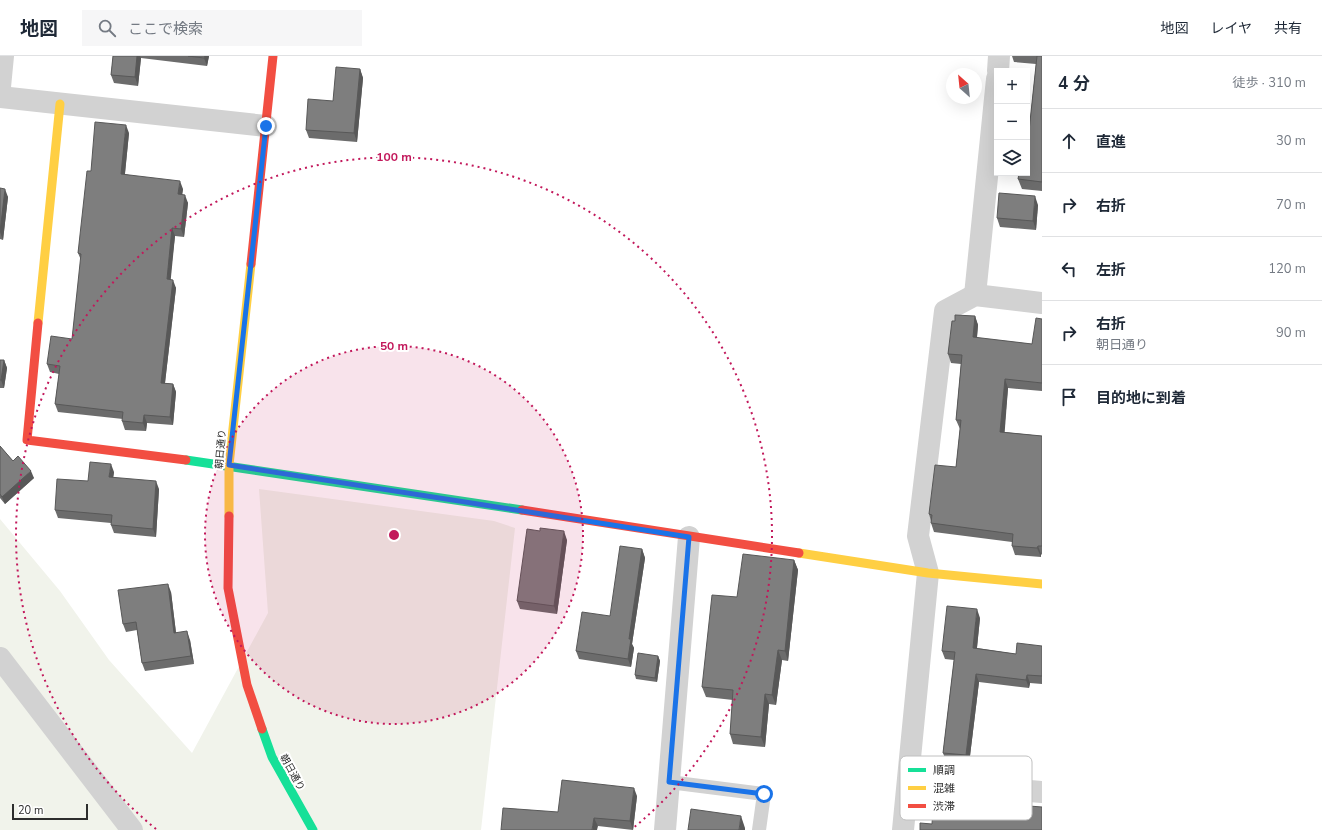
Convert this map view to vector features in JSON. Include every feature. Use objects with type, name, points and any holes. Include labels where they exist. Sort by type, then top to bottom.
[{"type":"street","points":[[0,87],[3,56]]},
{"type":"street","name":"朝日通り","points":[[273,56],[229,465],[228,588],[247,685],[272,757],[313,830]]},
{"type":"street","points":[[998,68],[999,56]]},
{"type":"street","points":[[0,97],[266,126]]},
{"type":"street","points":[[60,104],[27,440],[229,465],[928,573],[1042,584]]},
{"type":"street","points":[[975,295],[994,104]]},
{"type":"street","points":[[910,756],[928,573],[918,536],[945,312],[975,295],[1042,303]]},
{"type":"street","points":[[665,830],[689,537]]},
{"type":"street","points":[[0,658],[132,830]]},
{"type":"street","points":[[1032,791],[1042,792]]},
{"type":"street","points":[[903,830],[904,820]]},
{"type":"lane","points":[[669,782],[764,794],[759,830]]},
{"type":"shaded area","points":[[259,489],[494,521],[515,528],[481,830],[0,830],[0,519],[60,591],[109,660],[192,753],[268,613]]},
{"type":"building","points":[[113,56],[137,56],[135,77],[111,75]]},
{"type":"building","points":[[188,56],[205,56],[204,58]]},
{"type":"building","points":[[1037,56],[1042,56],[1042,182],[1018,179],[1018,176],[1030,176],[1030,122]]},
{"type":"building","points":[[336,67],[360,69],[354,133],[306,130],[308,99],[333,101]]},
{"type":"building","points":[[95,122],[126,125],[121,174],[180,181],[178,194],[185,195],[181,229],[172,228],[167,279],[173,280],[161,383],[173,384],[170,417],[144,415],[143,423],[122,421],[123,412],[55,404],[60,366],[47,364],[51,336],[72,339],[81,254],[78,253],[87,171],[91,171]]},
{"type":"building","points":[[0,188],[5,189],[0,232]]},
{"type":"building","points":[[999,193],[1035,196],[1033,221],[997,218]]},
{"type":"building","points":[[955,315],[975,316],[973,337],[1032,344],[1036,318],[1042,319],[1042,383],[1005,379],[1000,432],[1042,436],[1042,546],[1038,546],[1037,548],[1012,546],[1013,534],[931,523],[932,515],[929,514],[935,465],[956,467],[961,420],[956,420],[962,355],[948,354],[952,321],[955,321]]},
{"type":"building","points":[[0,360],[4,360],[1,380],[0,380]]},
{"type":"building","points":[[0,446],[13,461],[18,456],[31,471],[2,497],[0,494]]},
{"type":"building","points":[[90,462],[111,464],[109,477],[156,481],[153,529],[111,525],[112,515],[55,510],[57,479],[88,481]]},
{"type":"building","points":[[540,528],[564,531],[554,606],[517,601],[527,529],[540,531]]},
{"type":"building","points":[[620,546],[642,549],[629,639],[631,639],[628,659],[576,651],[582,612],[610,616]]},
{"type":"building","points":[[743,554],[794,560],[785,651],[778,650],[772,695],[765,694],[761,737],[730,734],[733,690],[702,687],[712,595],[737,597]]},
{"type":"building","points":[[168,584],[174,633],[187,631],[191,656],[142,663],[136,622],[123,624],[118,590]]},
{"type":"building","points":[[947,606],[977,609],[973,648],[1016,654],[1017,643],[1042,646],[1042,676],[1027,675],[1026,680],[976,674],[966,755],[943,753],[955,652],[942,651]]},
{"type":"building","points":[[638,653],[658,656],[655,678],[635,675]]},
{"type":"building","points":[[562,780],[634,788],[630,821],[594,818],[592,830],[501,830],[503,808],[558,812]]},
{"type":"building","points":[[1032,806],[1042,807],[1042,830],[920,830],[920,823],[932,824],[932,820],[1032,820]]},
{"type":"building","points":[[691,809],[741,816],[739,830],[688,830]]},
{"type":"traffic: fast","points":[[186,460],[522,510]]},
{"type":"traffic: fast","points":[[262,729],[272,757],[313,830]]},
{"type":"traffic: slow","points":[[38,323],[60,104]]},
{"type":"traffic: slow","points":[[229,516],[229,465],[251,264]]},
{"type":"traffic: slow","points":[[799,553],[928,573],[1042,584]]},
{"type":"traffic: jam","points":[[251,264],[273,56]]},
{"type":"traffic: jam","points":[[38,323],[27,440],[186,460]]},
{"type":"traffic: jam","points":[[522,510],[799,553]]},
{"type":"traffic: jam","points":[[229,516],[228,588],[247,685],[262,729]]},
{"type":"route","points":[[266,126],[229,465],[689,537],[669,782],[764,794]]}]
